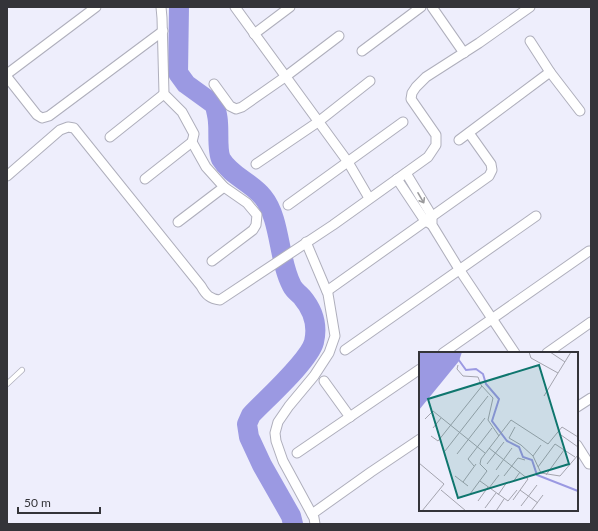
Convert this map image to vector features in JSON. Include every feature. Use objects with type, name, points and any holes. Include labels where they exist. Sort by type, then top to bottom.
[{"type":"street","points":[[7,74],[96,7]]},
{"type":"street","points":[[145,179],[192,142],[194,134],[182,112],[164,94],[163,31],[160,7]]},
{"type":"street","points":[[234,7],[348,162],[369,198]]},
{"type":"street","points":[[254,34],[290,7]]},
{"type":"street","points":[[362,51],[421,7]]},
{"type":"street","points":[[7,176],[60,130],[68,127],[74,128],[210,299],[220,300],[304,244],[428,156],[436,145],[436,135],[411,99],[412,93],[416,86],[426,77],[464,53],[530,7]]},
{"type":"street","points":[[435,8],[464,53]]},
{"type":"street","points":[[7,77],[38,115],[42,118],[49,116],[163,31]]},
{"type":"street","points":[[214,84],[230,106],[236,109],[242,107],[339,36]]},
{"type":"street","points":[[530,41],[550,72],[580,111]]},
{"type":"street","points":[[459,140],[550,72]]},
{"type":"street","points":[[256,164],[318,122],[370,81]]},
{"type":"street","points":[[110,138],[164,94]]},
{"type":"street","points":[[288,205],[404,122]]},
{"type":"street","points":[[327,291],[429,221],[489,176],[492,170],[491,164],[469,133]]},
{"type":"street","points":[[192,142],[206,167],[224,187],[247,203],[257,215],[256,225],[253,230],[212,261]]},
{"type":"street","points":[[406,173],[429,221]]},
{"type":"street","points":[[397,179],[429,221],[514,352]]},
{"type":"street","points":[[178,222],[224,187]]},
{"type":"street","points":[[345,350],[536,216]]},
{"type":"street","points":[[304,244],[327,291],[335,336],[328,353],[314,376],[278,422],[275,433],[276,441],[283,461],[312,514],[315,524]]},
{"type":"street","points":[[444,352],[589,251]]},
{"type":"street","points":[[548,352],[591,322]]},
{"type":"street","points":[[297,453],[419,370]]},
{"type":"street","points":[[324,381],[350,417]]},
{"type":"street","points":[[578,406],[591,398]]},
{"type":"street","points":[[312,514],[419,440]]},
{"type":"street","points":[[578,447],[589,464],[591,464]]},
{"type":"lane","points":[[7,384],[22,370]]},
{"type":"waterway","points":[[179,7],[178,73],[186,84],[215,105],[218,118],[221,159],[230,170],[253,187],[263,197],[269,206],[276,228],[287,276],[296,292],[302,297],[309,307],[314,318],[315,336],[310,350],[296,369],[251,415],[247,424],[249,437],[262,465],[291,516],[293,524]]}]
